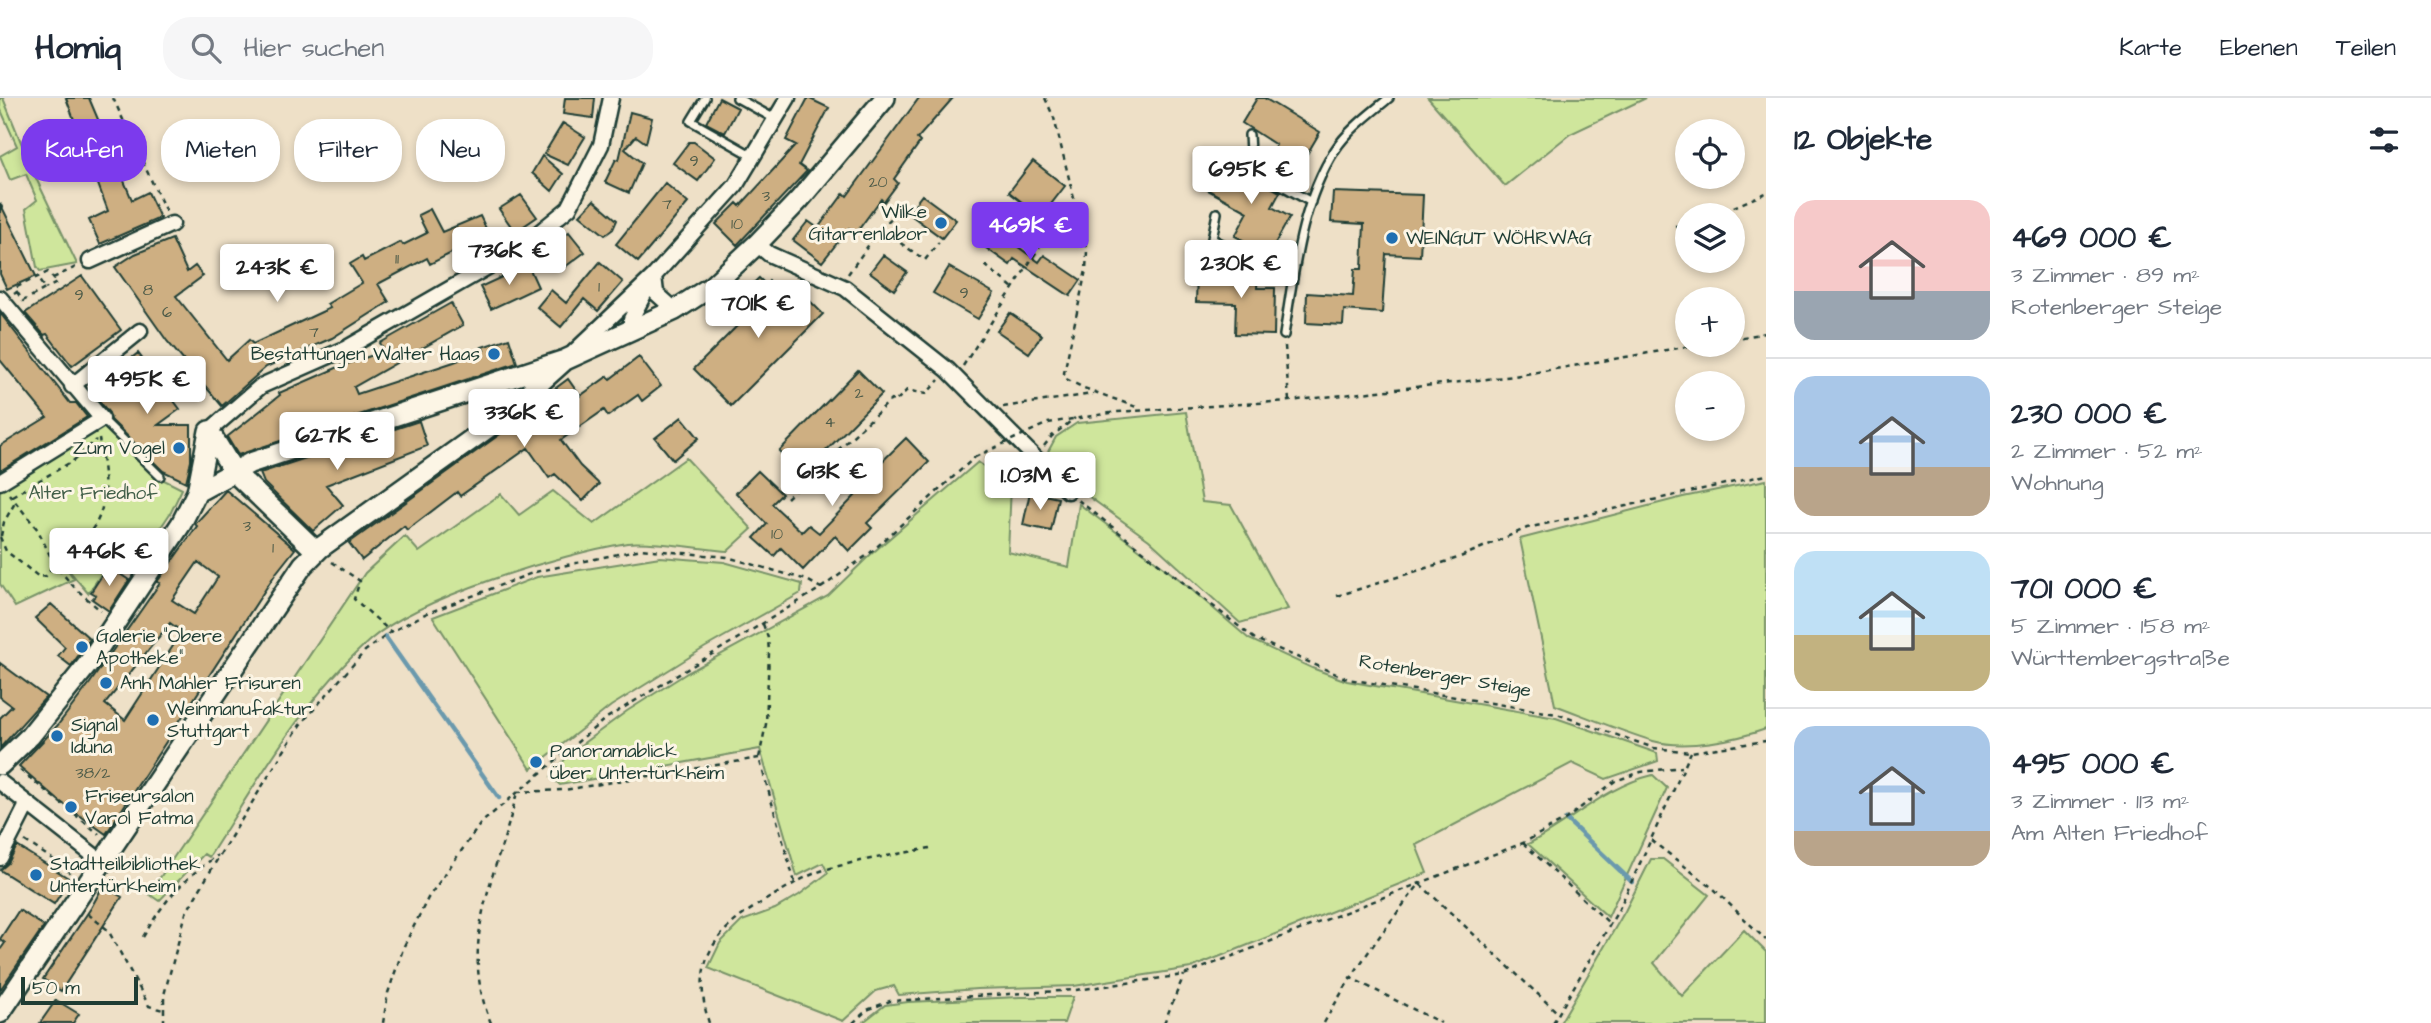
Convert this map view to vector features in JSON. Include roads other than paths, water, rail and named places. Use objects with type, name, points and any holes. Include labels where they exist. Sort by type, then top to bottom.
[{"type":"street","points":[[3,762],[30,736],[116,624],[181,524],[198,492],[209,431],[261,386],[345,349],[519,249],[569,208],[601,145],[611,98]]},
{"type":"street","points":[[0,1013],[303,565],[316,551],[496,422],[654,276],[736,185],[788,98]]},
{"type":"street","points":[[198,492],[250,463],[565,360],[675,310],[712,286],[757,244],[799,200],[885,98]]},
{"type":"street","points":[[90,261],[172,224]]},
{"type":"street","points":[[757,244],[769,254],[839,285],[952,374],[1068,491]]},
{"type":"street","points":[[654,276],[656,293],[675,310]]},
{"type":"street","points":[[631,332],[631,319],[654,276]]},
{"type":"street","points":[[0,299],[72,386],[98,427],[1,485]]},
{"type":"street","points":[[72,386],[140,331]]},
{"type":"street","points":[[485,385],[496,392],[501,403],[501,412],[496,422]]},
{"type":"street","points":[[209,431],[234,472],[316,551]]},
{"type":"street","points":[[0,782],[102,862]]},
{"type":"street","points":[[0,858],[27,805]]},
{"type":"lane","points":[[705,98],[691,121],[753,156]]},
{"type":"lane","points":[[737,98],[775,119]]},
{"type":"lane","points":[[1284,335],[1293,279],[1311,202],[1320,178],[1336,148],[1365,117],[1389,98]]},
{"type":"lane","points":[[1249,135],[1251,168],[1311,202]]},
{"type":"lane","points":[[1217,213],[1212,239],[1293,279]]},
{"type":"lane","points":[[98,427],[160,475]]},
{"type":"waterway","points":[[385,636],[499,798]]},
{"type":"waterway","points":[[1566,819],[1632,882]]},
{"type":"place","name":"Wilke Gitarrenlabor","points":[[941,223]]},
{"type":"place","name":"WEINGUT WÖHRWAG","points":[[1392,238]]},
{"type":"place","name":"Bestattungen Walter Haas","points":[[494,354]]},
{"type":"place","name":"Zum Vogel","points":[[179,448]]},
{"type":"place","name":"Galerie \"Obere Apotheke\"","points":[[82,647]]},
{"type":"place","name":"Anh Mahler Frisuren","points":[[106,683]]},
{"type":"place","name":"Weinmanufaktur Stuttgart","points":[[153,720]]},
{"type":"place","name":"Signal Iduna","points":[[57,736]]},
{"type":"place","name":"Panoramablick über Untertürkheim","points":[[536,762]]},
{"type":"place","name":"Friseursalon Varol Fatma","points":[[71,807]]},
{"type":"place","name":"Stadtteilbibliothek Untertürkheim","points":[[36,875]]},
{"type":"park label","name":"Alter Friedhof","points":[[93,493]]}]
